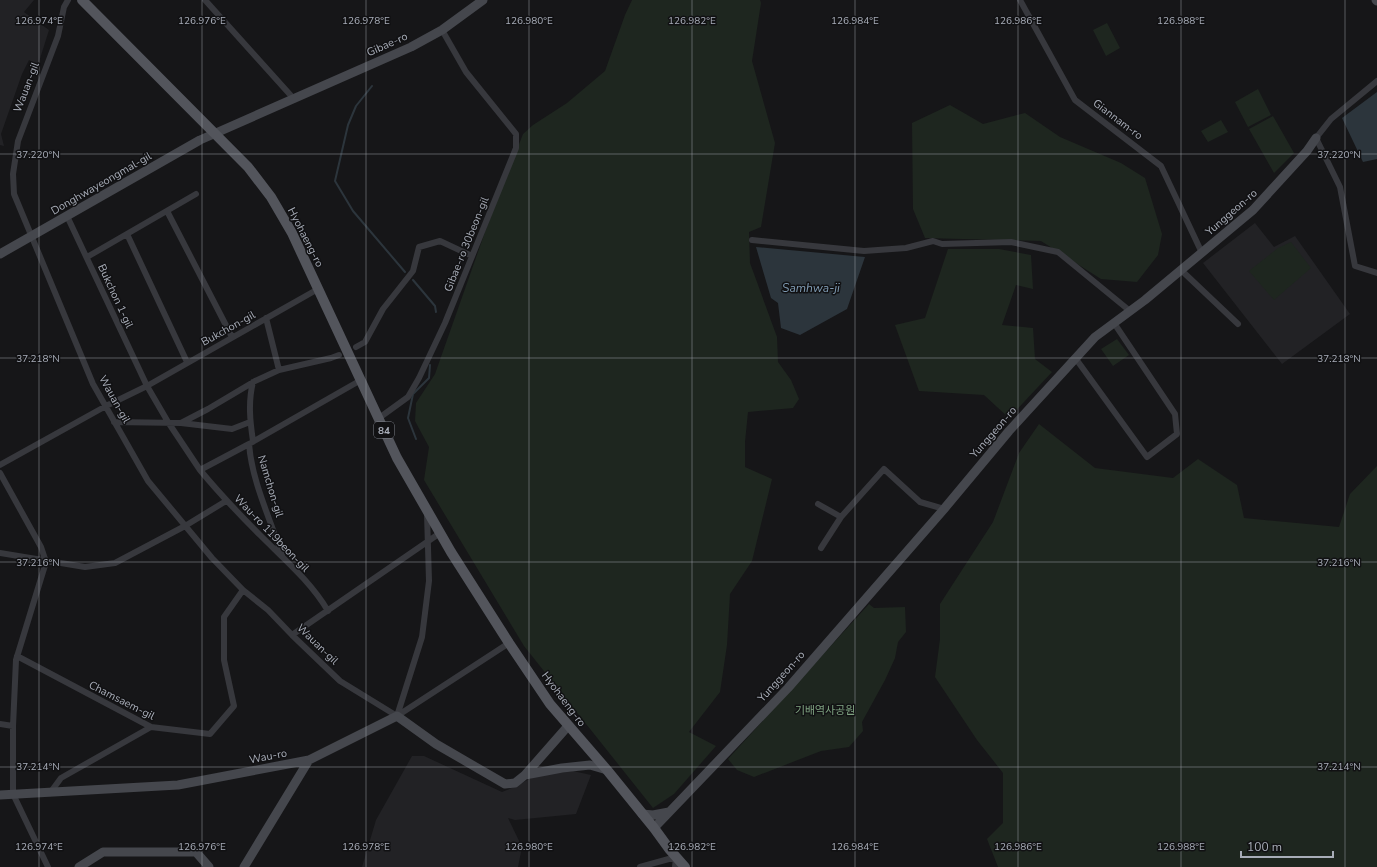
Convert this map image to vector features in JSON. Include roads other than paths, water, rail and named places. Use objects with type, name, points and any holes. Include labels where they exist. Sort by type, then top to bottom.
[{"type":"main road","name":"Hyohaeng-ro","points":[[84,1],[248,167],[272,197],[292,233],[397,458],[440,533],[509,643],[550,704],[607,770],[654,828],[676,862],[686,867]]},
{"type":"street","name":"Wauan-gil","points":[[68,0],[64,7],[58,36],[18,141],[13,174],[14,194],[92,384],[148,481],[212,558],[242,590],[268,610],[340,681],[397,716],[436,744],[505,784],[515,783],[525,775],[568,726]]},
{"type":"street","points":[[205,0],[294,99]]},
{"type":"street","name":"Gibae-ro","points":[[214,133],[294,99],[411,46],[442,30],[483,0]]},
{"type":"street","name":"Giannam-ro","points":[[1020,0],[1075,100],[1161,166],[1202,253]]},
{"type":"street","name":"Gibae-ro 30beon-gil","points":[[378,418],[408,397],[419,378],[445,323],[516,148],[516,134],[466,72],[442,30]]},
{"type":"street","name":"Yunggeon-ro","points":[[654,828],[788,688],[944,509],[1009,431],[1096,337],[1181,270],[1253,210],[1308,151],[1330,118],[1377,81]]},
{"type":"street","name":"Donghwayeongmal-gil","points":[[0,254],[214,133]]},
{"type":"street","points":[[1316,138],[1340,187],[1354,266],[1377,273]]},
{"type":"street","points":[[86,256],[196,194]]},
{"type":"street","points":[[167,211],[232,337]]},
{"type":"street","name":"Bukchon 1-gil","points":[[67,216],[147,386]]},
{"type":"street","points":[[127,234],[187,362]]},
{"type":"street","points":[[752,240],[864,250],[906,248],[933,240],[942,244],[1011,242],[1058,252],[1130,311]]},
{"type":"street","points":[[356,346],[365,342],[382,309],[413,271],[419,247],[440,241],[472,256]]},
{"type":"street","points":[[1181,270],[1238,324]]},
{"type":"street","name":"Bukchon-gil","points":[[0,465],[106,406],[147,386],[318,289]]},
{"type":"street","points":[[266,318],[279,370]]},
{"type":"street","points":[[1076,359],[1147,457],[1177,434],[1175,414],[1114,323]]},
{"type":"street","points":[[181,423],[253,382],[279,370],[339,355]]},
{"type":"street","points":[[200,470],[361,380]]},
{"type":"street","name":"Namchon-gil","points":[[253,382],[250,396],[250,459],[255,479],[283,557]]},
{"type":"street","name":"Wau-ro 119beon-gil","points":[[147,386],[168,422],[200,470],[226,501],[283,557],[308,585],[328,611]]},
{"type":"street","points":[[114,422],[168,422],[232,429],[250,422]]},
{"type":"street","points":[[821,548],[841,517],[884,469],[920,502],[944,509]]},
{"type":"street","points":[[0,473],[41,548],[46,562],[17,656],[13,726],[13,794],[48,867]]},
{"type":"street","points":[[0,553],[46,562],[85,567],[115,563],[185,526],[226,501]]},
{"type":"street","points":[[818,504],[841,517]]},
{"type":"street","points":[[397,716],[422,637],[429,581],[427,509]]},
{"type":"street","points":[[292,635],[440,533]]},
{"type":"street","name":"Chamsaem-gil","points":[[17,656],[151,727],[210,734],[234,706],[224,660],[224,617],[242,590]]},
{"type":"street","name":"Wau-ro","points":[[0,795],[178,785],[309,760],[397,716],[509,643]]},
{"type":"street","points":[[0,724],[13,726]]},
{"type":"street","points":[[50,793],[62,778],[151,727]]},
{"type":"street","points":[[244,867],[309,760]]},
{"type":"street","points":[[525,775],[562,768],[590,765],[607,770]]},
{"type":"street","points":[[642,814],[653,815],[670,812]]},
{"type":"street","points":[[79,867],[103,852],[196,852],[209,867]]},
{"type":"street","points":[[640,867],[676,862]]},
{"type":"water","points":[[1377,92],[1377,159],[1363,162],[1342,118]]},
{"type":"water","name":"Samhwa-ji","points":[[756,247],[865,257],[847,309],[800,335],[781,328],[778,303],[771,298]]},
{"type":"waterway","points":[[372,86],[356,106],[348,125],[335,181],[353,211],[405,272]]},
{"type":"waterway","points":[[413,280],[435,306],[436,312]]},
{"type":"waterway","points":[[416,439],[408,418],[413,394],[429,378],[430,365]]},
{"type":"park label","name":"기배역사공원","points":[[825,710]]}]
